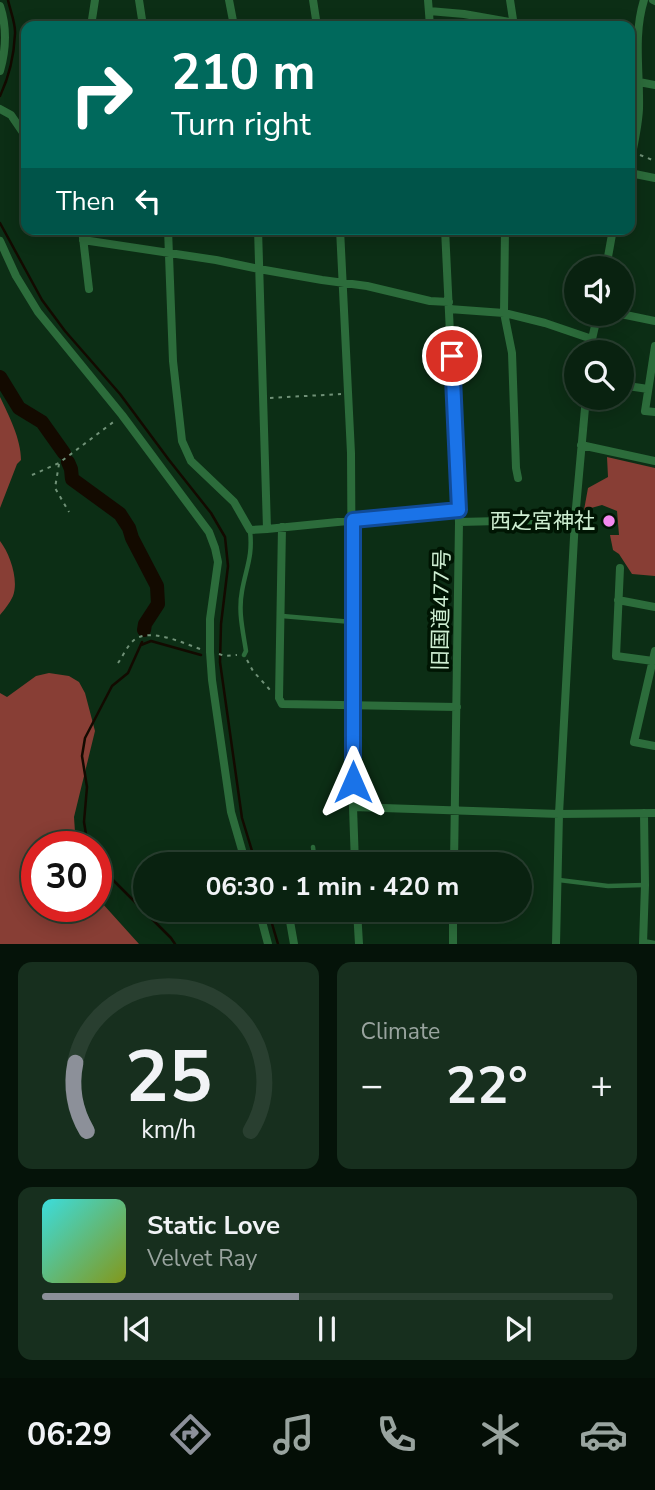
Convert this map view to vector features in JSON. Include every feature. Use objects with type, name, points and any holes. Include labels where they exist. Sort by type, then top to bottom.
[{"type":"street","points":[[92,21],[95,0]]},
{"type":"street","points":[[139,0],[142,21]]},
{"type":"street","points":[[229,0],[233,21]]},
{"type":"street","points":[[313,0],[316,21]]},
{"type":"street","points":[[428,0],[430,21]]},
{"type":"street","points":[[510,0],[513,21]]},
{"type":"street","points":[[635,42],[645,0]]},
{"type":"street","points":[[0,6],[5,43],[0,71]]},
{"type":"street","points":[[429,11],[451,12],[495,21]]},
{"type":"street","points":[[635,53],[639,82],[635,140]]},
{"type":"street","points":[[639,82],[655,85]]},
{"type":"street","points":[[0,110],[11,115],[21,130]]},
{"type":"street","points":[[635,174],[655,178]]},
{"type":"street","points":[[83,235],[89,289]]},
{"type":"street","points":[[168,235],[173,361],[181,441],[191,461],[234,502],[250,530],[459,510]]},
{"type":"street","points":[[258,235],[267,528]]},
{"type":"street","points":[[340,235],[353,520],[355,852]]},
{"type":"street","name":"旧国道477号","points":[[445,235],[459,510],[454,852]]},
{"type":"street","points":[[505,235],[504,313],[512,354],[518,478]]},
{"type":"street","points":[[608,256],[613,235]]},
{"type":"street","points":[[83,240],[384,289],[449,306],[504,313],[592,339],[595,326]]},
{"type":"street","points":[[0,241],[16,276],[38,312],[122,415],[209,532],[218,562],[210,619],[213,652],[231,812],[243,852]]},
{"type":"street","points":[[634,317],[655,321]]},
{"type":"street","points":[[655,346],[645,411],[655,412]]},
{"type":"street","points":[[634,387],[648,389]]},
{"type":"street","points":[[555,944],[559,814],[575,519],[585,410]]},
{"type":"street","points":[[581,445],[655,461]]},
{"type":"street","points":[[459,522],[575,519]]},
{"type":"street","points":[[282,527],[279,698],[282,704],[457,707]]},
{"type":"street","points":[[620,568],[616,656],[653,662]]},
{"type":"street","points":[[618,600],[655,607]]},
{"type":"street","points":[[655,651],[634,742],[655,746]]},
{"type":"street","points":[[353,807],[559,814],[655,813]]},
{"type":"street","points":[[643,942],[644,813]]},
{"type":"street","points":[[262,922],[268,944]]},
{"type":"street","points":[[290,922],[294,944]]},
{"type":"street","points":[[358,922],[359,944]]},
{"type":"street","points":[[453,922],[453,944]]},
{"type":"lane","points":[[244,655],[246,651],[240,605],[252,547],[250,530]]},
{"type":"lane","points":[[282,616],[353,622]]},
{"type":"lane","points":[[313,847],[314,852]]},
{"type":"lane","points":[[556,880],[608,886],[645,885]]},
{"type":"lane","points":[[643,942],[655,943]]},
{"type":"path","points":[[635,153],[655,161]]},
{"type":"path","points":[[262,398],[349,394]]},
{"type":"path","points":[[32,475],[59,463],[122,415]]},
{"type":"path","points":[[59,463],[55,488],[69,512]]},
{"type":"path","points":[[118,663],[132,641],[145,636],[160,636],[225,656],[244,655],[253,671],[279,698]]},
{"type":"shaded area","points":[[0,397],[17,436],[21,460],[0,508]]},
{"type":"shaded area","points":[[607,457],[655,468],[655,576],[632,574],[619,554],[613,550],[610,535],[619,535],[617,511],[602,505],[584,510],[588,488],[608,477]]},
{"type":"shaded area","points":[[0,541],[10,560],[15,590],[0,615]]},
{"type":"shaded area","points":[[49,673],[69,676],[79,682],[85,693],[95,731],[74,817],[75,831],[21,831],[21,922],[112,922],[112,914],[139,944],[0,944],[0,693],[7,697],[36,676]]},
{"type":"waterway","points":[[0,96],[8,74],[14,42],[15,26],[8,0]]},
{"type":"waterway","points":[[0,223],[42,300],[120,394],[211,513],[225,537],[228,566],[221,624],[220,662],[242,818],[252,852]]},
{"type":"waterway","points":[[0,377],[19,408],[42,422],[64,453]]},
{"type":"waterway","points":[[68,462],[72,479],[120,514],[157,586],[158,604],[144,630]]},
{"type":"waterway","points":[[141,645],[151,641],[201,655]]},
{"type":"waterway","points":[[85,831],[87,787],[82,756],[85,738],[112,686],[128,673],[142,642]]},
{"type":"waterway","points":[[112,879],[175,944]]},
{"type":"waterway","points":[[272,922],[278,944]]},
{"type":"place","name":"西之宮神社","points":[[609,521]]},
{"type":"route","points":[[353,782],[353,520],[459,510],[452,356]]}]
